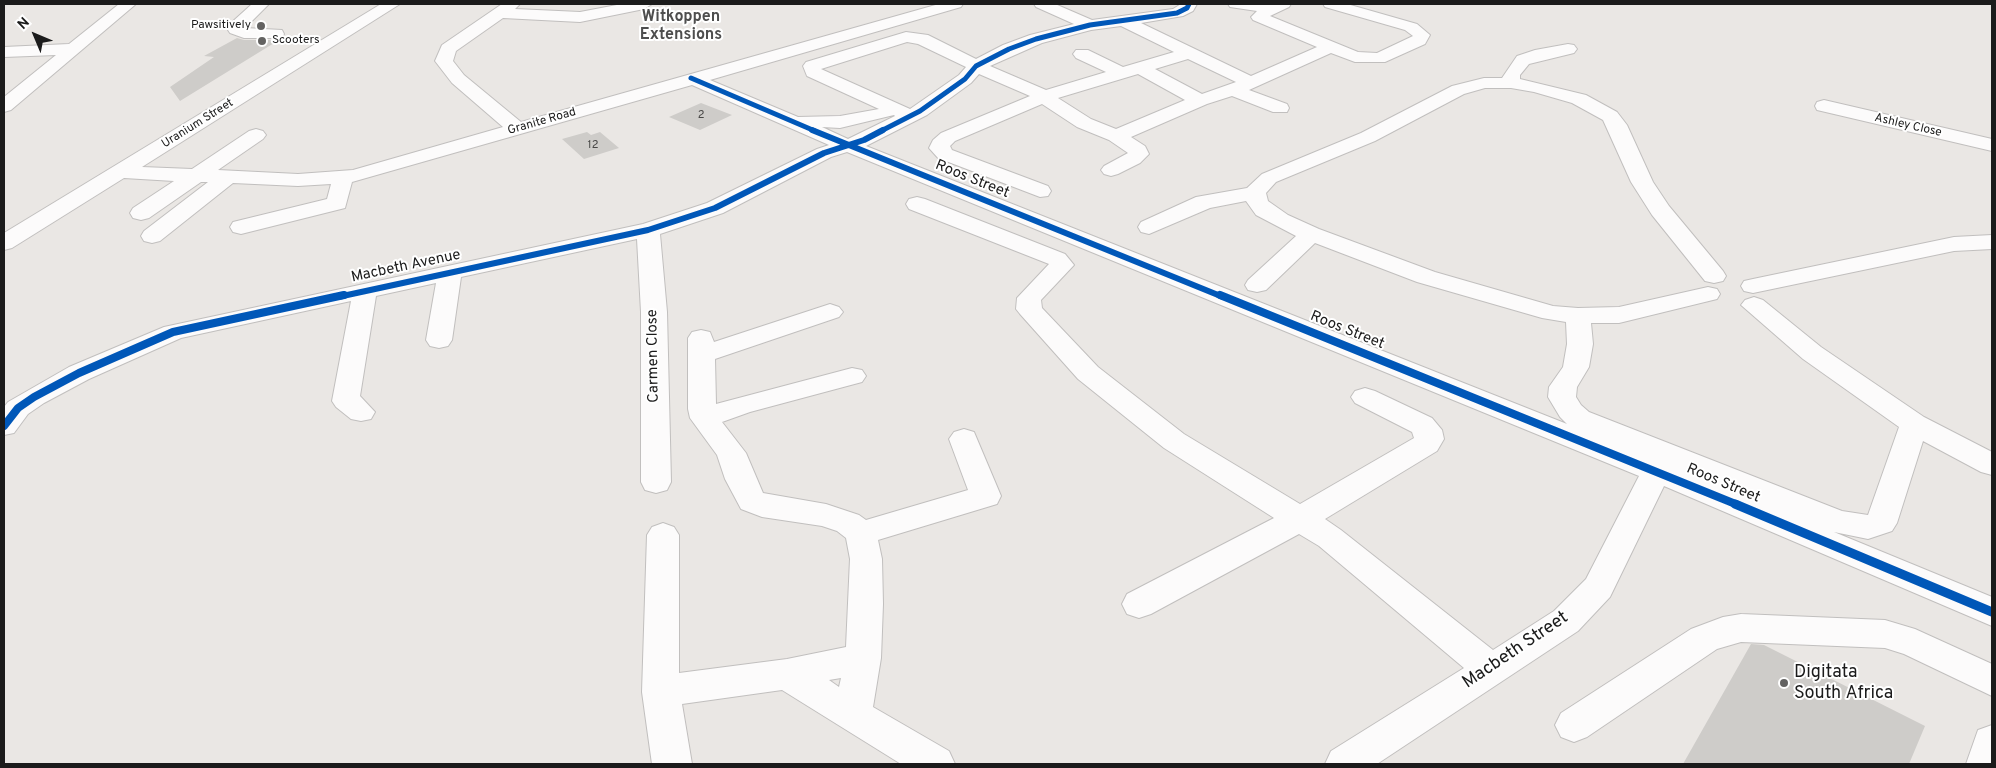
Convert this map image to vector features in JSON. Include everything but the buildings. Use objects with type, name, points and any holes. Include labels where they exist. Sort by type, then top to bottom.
[{"type":"street","points":[[4,106],[128,4]]},
{"type":"street","points":[[261,4],[237,26],[236,30],[244,33],[276,34]]},
{"type":"street","name":"Uranium Street","points":[[4,243],[121,172],[325,39],[392,4]]},
{"type":"street","points":[[517,129],[458,79],[444,61],[448,50],[506,8],[580,17],[644,4]]},
{"type":"street","name":"Granite Road","points":[[121,172],[298,180],[343,177],[955,4]]},
{"type":"street","points":[[1042,4],[1090,25]]},
{"type":"street","points":[[786,118],[840,122],[898,112],[960,83],[973,70],[1010,49],[1036,39],[1090,25],[1126,22],[1177,13],[1187,8],[1189,4]]},
{"type":"street","points":[[1236,4],[1277,6]]},
{"type":"street","points":[[1277,6],[1259,17],[1355,57],[1379,58],[1419,40],[1422,35],[1411,27],[1331,4]]},
{"type":"street","points":[[1126,22],[1189,53],[1280,108]]},
{"type":"street","points":[[898,112],[813,72],[812,66],[912,37],[928,41],[973,70],[1045,96],[1084,123],[1116,136],[1132,144],[1138,150],[1139,154],[1111,170]]},
{"type":"street","points":[[1116,136],[1200,100],[1242,86],[1331,47]]},
{"type":"street","points":[[4,52],[73,48]]},
{"type":"street","points":[[1511,83],[1511,75],[1523,60],[1536,55],[1568,49]]},
{"type":"street","points":[[1040,192],[945,154],[939,148],[940,144],[948,137],[1045,96],[1119,72],[1189,53]]},
{"type":"street","points":[[1082,54],[1119,72]]},
{"type":"street","points":[[1138,67],[1200,100]]},
{"type":"street","name":"Roos Street","points":[[691,78],[786,118],[838,147],[1656,471],[1992,612]]},
{"type":"street","points":[[1711,285],[1642,182],[1617,125],[1610,116],[1579,99],[1511,83],[1484,83],[1458,90],[1368,137],[1269,178],[1259,186],[1255,193],[1256,202],[1264,210],[1280,220],[1311,234],[1426,277],[1551,313],[1578,316],[1619,315],[1711,285],[1732,277],[1812,353],[1914,424],[1992,465]]},
{"type":"street","name":"Ashley Close","points":[[1824,106],[1992,145]]},
{"type":"street","name":"Macbeth Avenue","points":[[4,426],[18,408],[34,397],[79,373],[173,332],[648,230],[716,208],[838,147],[898,112]]},
{"type":"street","points":[[141,213],[199,176],[256,136]]},
{"type":"street","points":[[152,236],[228,177]]},
{"type":"street","points":[[241,227],[337,203],[343,177]]},
{"type":"street","points":[[1149,227],[1204,202],[1255,193]]},
{"type":"street","points":[[917,204],[1058,259],[1062,265],[1029,298],[1029,309],[1088,373],[1174,441],[1330,538],[1491,669]]},
{"type":"street","name":"Carmen Close","points":[[648,230],[654,312],[656,482]]},
{"type":"street","points":[[1257,284],[1311,234]]},
{"type":"street","points":[[1753,296],[1954,244],[1992,242]]},
{"type":"street","points":[[439,340],[450,272]]},
{"type":"street","points":[[361,412],[346,402],[346,396],[366,290]]},
{"type":"street","points":[[830,312],[701,347],[702,409],[704,418],[731,454],[740,479],[752,502],[762,506],[826,515],[848,523],[861,533],[866,560],[862,658],[853,714]]},
{"type":"street","points":[[1578,316],[1580,344],[1576,367],[1563,388],[1562,397],[1570,412],[1579,419],[1838,522],[1868,527],[1881,523],[1914,424]]},
{"type":"street","points":[[704,418],[740,405],[852,376]]},
{"type":"street","points":[[1139,604],[1300,519],[1398,463],[1427,444],[1429,439],[1428,430],[1365,397]]},
{"type":"street","points":[[861,533],[986,496],[964,439]]},
{"type":"street","name":"Macbeth Street","points":[[1345,764],[1566,621],[1598,588],[1656,471]]},
{"type":"street","points":[[663,535],[661,692],[672,764]]},
{"type":"street","points":[[1574,725],[1704,639],[1724,631],[1741,628],[1885,634],[1915,643],[1992,681]]},
{"type":"street","points":[[661,692],[732,680],[787,674],[862,658]]},
{"type":"street","points":[[787,674],[935,764]]},
{"type":"street","points":[[1986,764],[1992,742]]},
{"type":"cycle path","points":[[4,426],[18,408],[34,397],[79,373],[173,332],[648,230],[715,208],[824,153],[864,140],[920,111],[965,79],[976,66],[1009,49],[1036,39],[1090,25],[1177,13],[1187,8],[1189,4]]},
{"type":"cycle path","points":[[691,78],[849,146],[1656,471],[1992,612]]},
{"type":"place","name":"Pawsitively","points":[[261,26]]},
{"type":"place","name":"Scooters","points":[[262,41]]},
{"type":"place","name":"Digitata South Africa","points":[[1784,683]]},
{"type":"district","name":"Witkoppen Extensions","points":[[681,27]]}]
